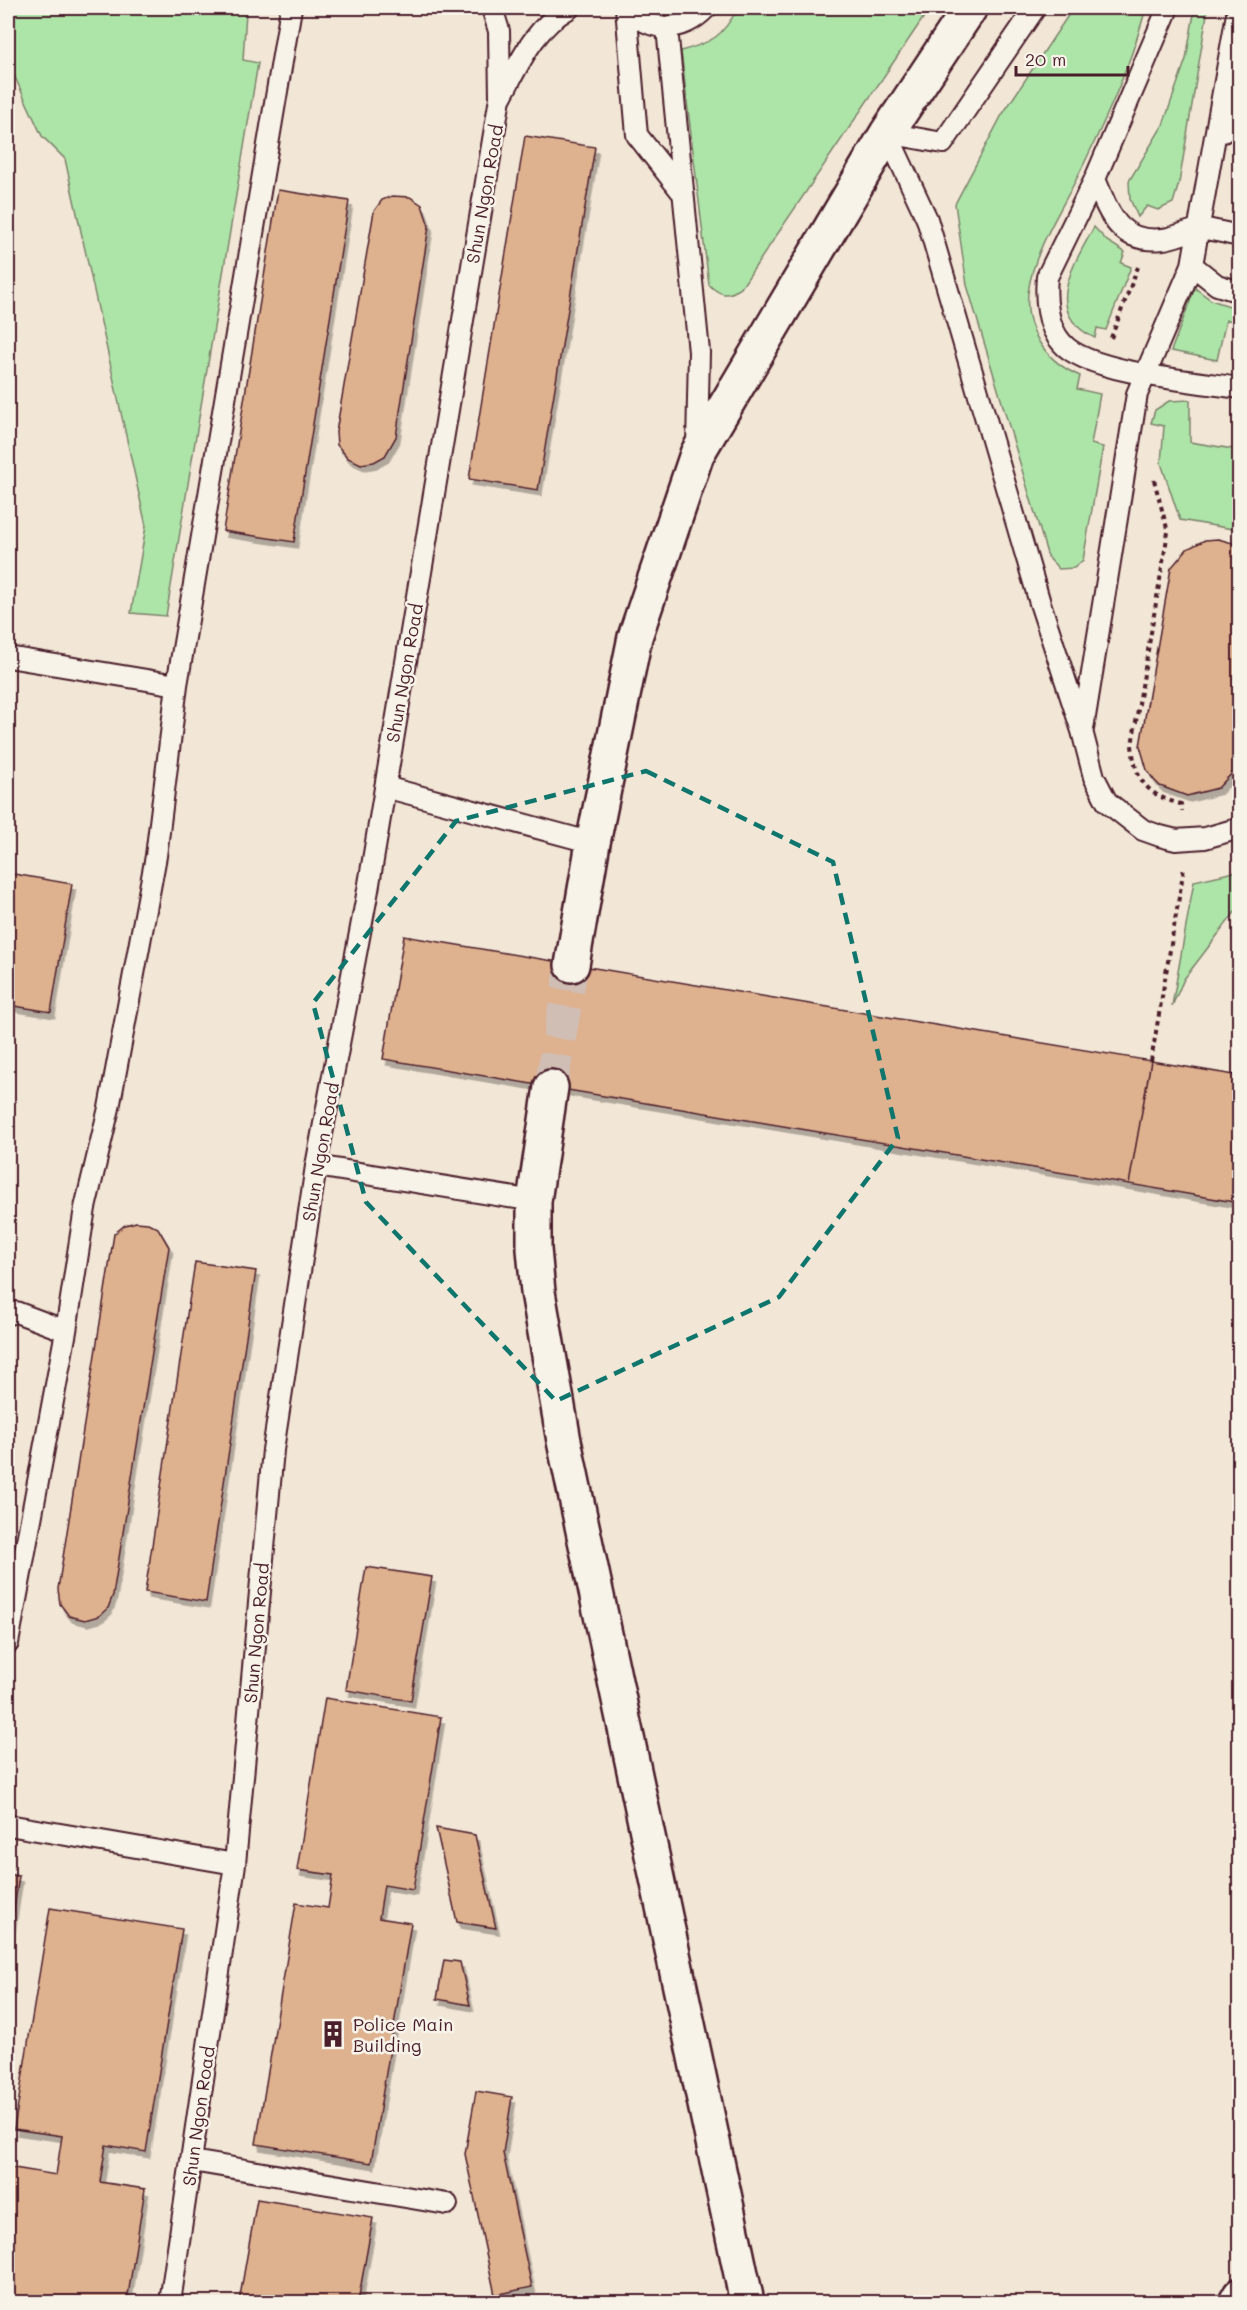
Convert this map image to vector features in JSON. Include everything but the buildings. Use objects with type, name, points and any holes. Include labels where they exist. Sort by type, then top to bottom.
[{"type":"highway","points":[[572,964],[593,843],[634,637],[697,454],[887,133],[970,8]]},
{"type":"highway","points":[[552,1087],[534,1201],[534,1249],[538,1292],[564,1441],[747,2302]]},
{"type":"highway","points":[[1236,2302],[1239,2295]]},
{"type":"lane","points":[[8,1642],[66,1331],[86,1208],[109,1108],[156,856],[177,685],[291,8]]},
{"type":"lane","name":"Shun Ngon Road","points":[[170,2302],[235,1864],[273,1450],[316,1166],[368,890],[500,98],[499,32],[492,8]]},
{"type":"lane","points":[[500,98],[530,43],[547,23],[569,8]]},
{"type":"lane","points":[[627,8],[637,18],[651,25],[667,28],[682,25],[696,18],[706,8]]},
{"type":"lane","points":[[627,8],[637,135],[681,191]]},
{"type":"lane","points":[[887,133],[943,143],[1035,8]]},
{"type":"lane","points":[[1167,8],[1095,179],[1047,277],[1049,316],[1061,343],[1081,358],[1143,373],[1239,388]]},
{"type":"lane","points":[[1082,731],[1121,478],[1137,394],[1143,373],[1192,265],[1215,148],[1238,8]]},
{"type":"lane","points":[[667,28],[681,191],[699,352],[697,454]]},
{"type":"lane","points":[[1215,148],[1239,100]]},
{"type":"lane","points":[[887,133],[927,219],[1040,603],[1082,731],[1094,777],[1107,802],[1143,830],[1160,836],[1188,840],[1222,835],[1239,828]]},
{"type":"lane","points":[[1095,179],[1110,218],[1126,233],[1146,239],[1164,239],[1200,229],[1239,236]]},
{"type":"lane","points":[[1192,265],[1217,285],[1239,292]]},
{"type":"lane","points":[[8,657],[177,685]]},
{"type":"lane","points":[[385,787],[593,843]]},
{"type":"lane","points":[[316,1166],[534,1201]]},
{"type":"lane","points":[[8,1314],[16,1312],[66,1331]]},
{"type":"lane","points":[[8,1825],[235,1864]]},
{"type":"lane","points":[[192,2161],[447,2204]]},
{"type":"path","points":[[1101,364],[1140,262],[1146,239]]},
{"type":"path","points":[[1151,1061],[1188,840],[1181,804],[1153,793],[1142,782],[1132,755],[1168,532],[1154,479]]},
{"type":"highlighted area","points":[[646,771],[833,862],[898,1138],[779,1297],[556,1401],[366,1202],[313,1003],[456,821]]},
{"type":"green space","points":[[8,8],[244,8],[246,12],[243,60],[258,63],[166,616],[131,613],[146,526],[65,159],[42,136],[8,62]]},
{"type":"green space","points":[[738,8],[930,8],[741,288],[724,294],[709,285],[681,51],[701,45],[716,37],[727,26]]},
{"type":"green space","points":[[1073,8],[1140,8],[1144,15],[1131,57],[1106,117],[1041,247],[1028,293],[1030,320],[1040,344],[1057,362],[1080,376],[1077,389],[1100,394],[1091,444],[1103,447],[1083,560],[1074,568],[1059,569],[1048,557],[967,285],[955,204],[1002,115]]},
{"type":"green space","points":[[1195,8],[1208,8],[1179,183],[1173,203],[1158,210],[1147,206],[1138,217],[1130,199],[1129,181],[1163,125],[1186,59]]},
{"type":"green space","points":[[1094,227],[1107,241],[1125,252],[1121,263],[1131,267],[1106,330],[1097,328],[1095,338],[1079,328],[1069,315],[1066,302],[1071,272]]},
{"type":"green space","points":[[1195,288],[1211,300],[1239,309],[1239,321],[1226,320],[1217,360],[1171,351]]},
{"type":"green space","points":[[1190,400],[1190,442],[1239,450],[1239,530],[1180,520],[1161,463],[1164,426],[1151,423],[1155,410],[1169,401]]},
{"type":"green space","points":[[1239,871],[1239,907],[1184,979],[1172,1006],[1194,881]]},
{"type":"tunnel","points":[[551,1087],[572,965]]},
{"type":"place","name":"Police Main Building","points":[[333,2034]]}]
